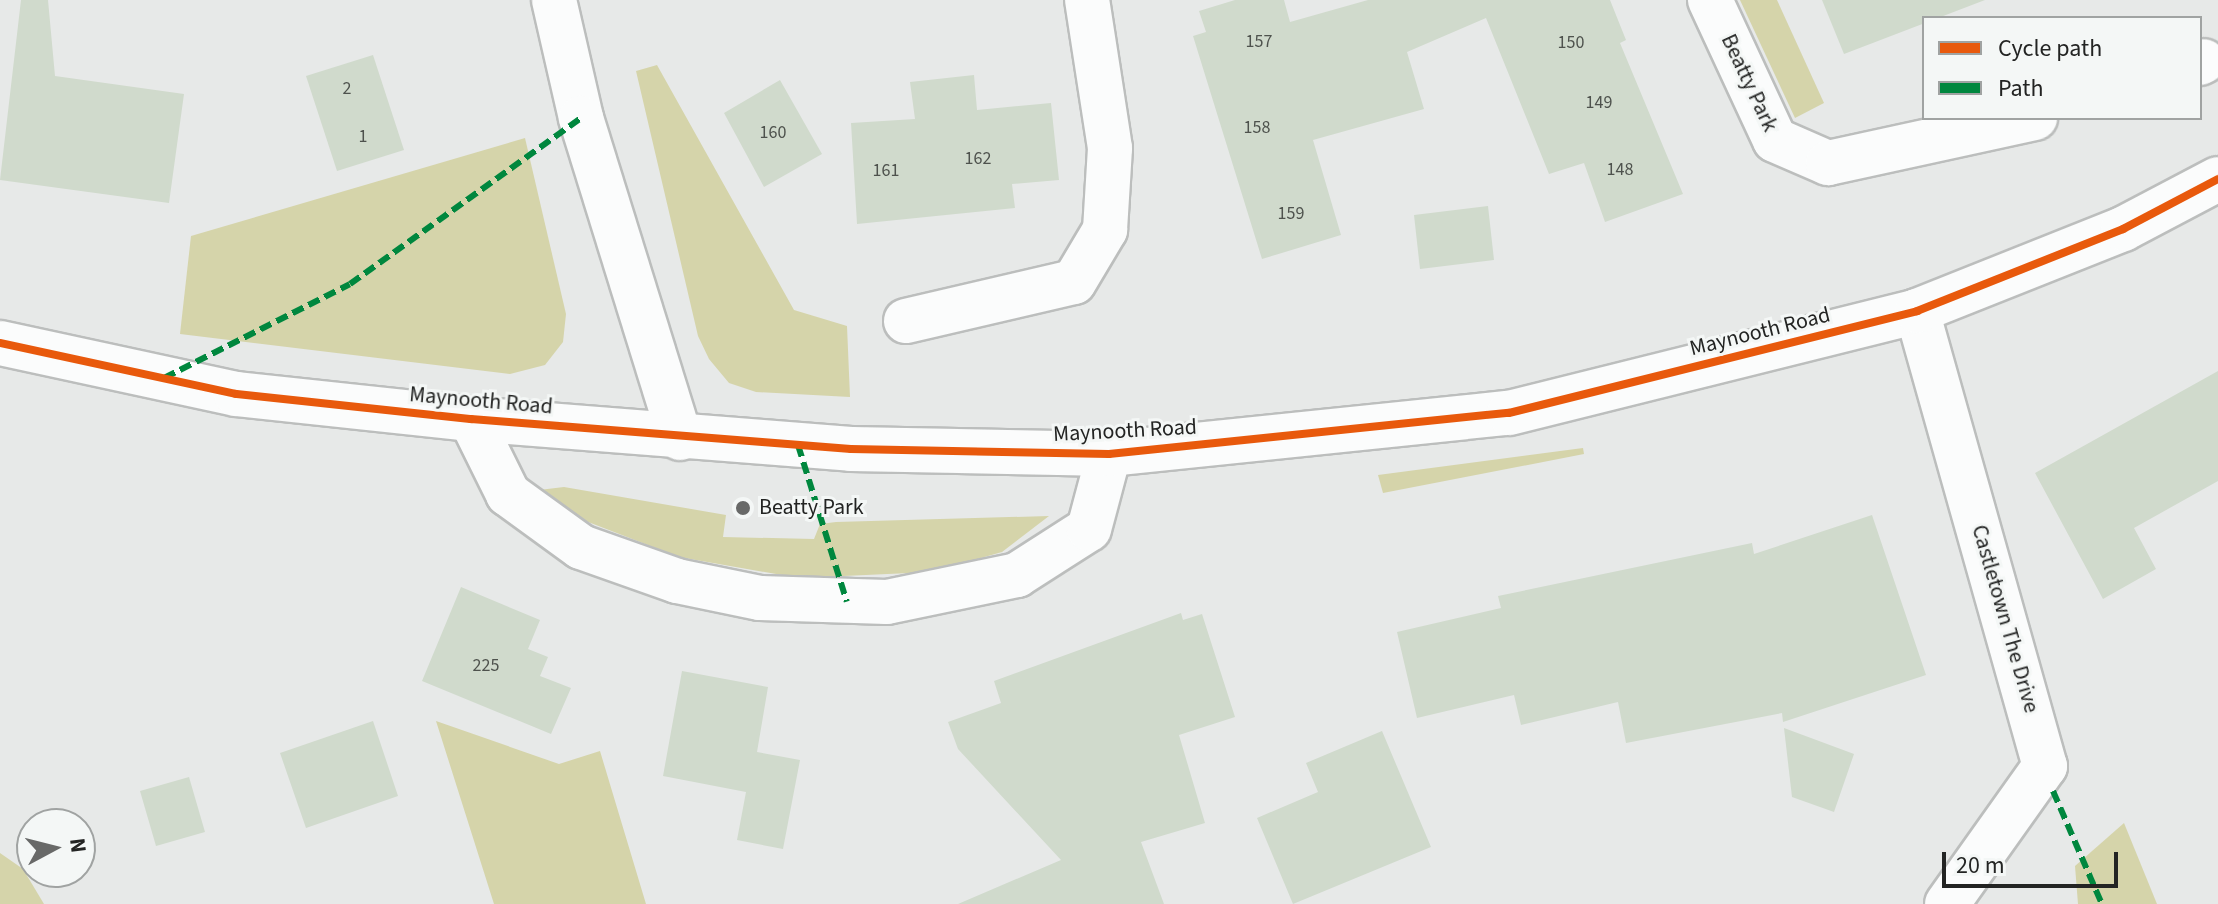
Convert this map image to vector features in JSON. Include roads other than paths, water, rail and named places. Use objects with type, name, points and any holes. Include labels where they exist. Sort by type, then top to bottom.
[{"type":"street","points":[[554,0],[581,118],[680,438]]},
{"type":"street","points":[[906,321],[1074,282],[1105,230],[1110,148],[1087,0]]},
{"type":"street","name":"Beatty Park","points":[[1710,0],[1775,140],[1828,163],[2026,120]]},
{"type":"street","name":"Maynooth Road","points":[[0,343],[236,394],[471,419],[680,438],[1109,454],[1509,413],[1917,311],[2123,229],[2218,179]]},
{"type":"street","name":"Castletown The Drive","points":[[1917,311],[2045,766],[1947,904]]},
{"type":"street","name":"Maynooth Road","points":[[471,419],[508,494],[581,547],[677,581],[760,598],[901,601],[1017,575],[1089,529],[1109,454]]},
{"type":"place","name":"Beatty Park","points":[[743,508]]}]
